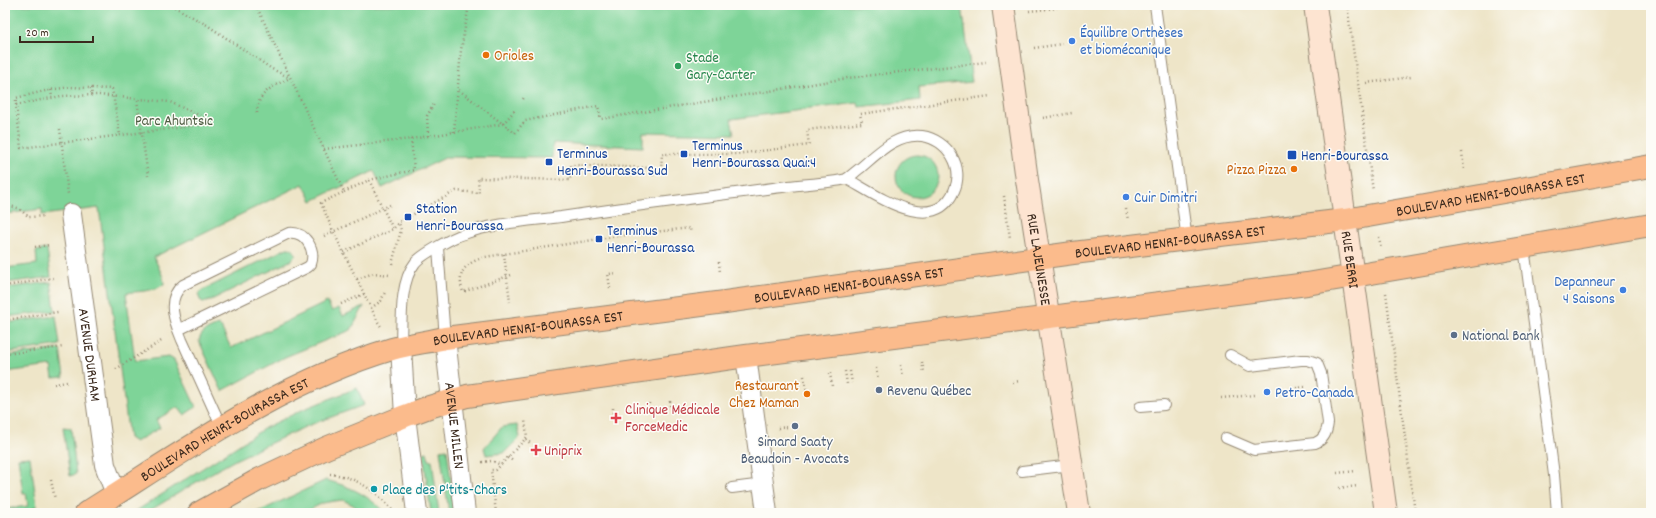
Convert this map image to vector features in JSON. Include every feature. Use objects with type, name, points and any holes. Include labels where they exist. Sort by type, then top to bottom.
[{"type":"main road","name":"RUE LAJEUNESSE","points":[[1003,5],[1039,259],[1079,513]]},
{"type":"main road","name":"RUE BERRI","points":[[1315,5],[1386,513]]},
{"type":"main road","name":"BOULEVARD HENRI-BOURASSA EST","points":[[86,513],[264,403],[346,366],[401,347],[445,338],[1014,262],[1345,220],[1651,166]]},
{"type":"main road","points":[[199,513],[278,469],[405,416],[467,396],[746,356],[1307,284],[1651,225]]},
{"type":"street","name":"AVENUE DURHAM","points":[[70,205],[105,465],[116,494]]},
{"type":"street","name":"AVENUE MILLEN","points":[[445,338],[465,513]]},
{"type":"street","points":[[401,347],[405,416],[417,513]]},
{"type":"street","points":[[746,356],[767,513]]},
{"type":"lane","points":[[1155,5],[1187,240]]},
{"type":"lane","points":[[401,347],[403,299],[409,272],[419,258],[462,234],[489,227],[847,178],[892,143],[909,136],[932,138],[942,144],[949,151],[957,168],[957,180],[954,191],[949,199],[936,210],[925,212],[916,212],[897,206],[847,178]]},
{"type":"lane","points":[[178,330],[308,267],[311,264],[312,257],[309,244],[300,235],[294,232],[289,233],[183,285],[174,295],[172,302],[178,330],[222,428]]},
{"type":"lane","points":[[1524,247],[1554,475],[1557,513]]},
{"type":"lane","points":[[438,248],[445,338]]},
{"type":"lane","points":[[1226,438],[1254,450],[1315,442],[1324,437],[1327,431],[1328,423],[1321,373],[1317,363],[1308,360],[1301,360],[1250,366],[1230,355]]},
{"type":"lane","points":[[1140,407],[1164,405]]},
{"type":"lane","points":[[1022,472],[1071,465]]},
{"type":"lane","points":[[732,488],[763,484]]},
{"type":"path","points":[[171,5],[207,25],[272,69],[290,78]]},
{"type":"path","points":[[256,5],[344,192]]},
{"type":"path","points":[[454,132],[461,50],[469,5]]},
{"type":"path","name":"RUE BERRI","points":[[1347,5],[1415,513]]},
{"type":"path","points":[[1029,11],[1057,8]]},
{"type":"path","points":[[1034,48],[1062,44]]},
{"type":"path","points":[[458,90],[515,133],[525,121],[598,106],[601,119],[848,78],[986,62]]},
{"type":"path","points":[[1366,83],[1411,77]]},
{"type":"path","points":[[256,113],[257,105],[266,91],[290,78]]},
{"type":"path","points":[[16,105],[61,96],[113,97],[170,102],[207,119],[207,124],[21,148],[16,105],[16,98],[70,87],[112,89],[113,97],[120,135]]},
{"type":"path","points":[[91,88],[92,96]]},
{"type":"path","points":[[51,90],[52,98]]},
{"type":"path","points":[[344,252],[393,229],[399,222],[456,191],[479,192],[478,178],[570,180],[571,165],[653,168],[661,170],[662,154],[736,154],[809,145],[807,130],[862,124],[860,114],[990,96]]},
{"type":"path","points":[[137,99],[148,176]]},
{"type":"path","points":[[428,136],[427,116],[434,104]]},
{"type":"path","points":[[324,149],[411,139],[503,124],[515,110]]},
{"type":"path","points":[[1043,118],[1072,114]]},
{"type":"path","points":[[60,129],[70,205]]},
{"type":"path","points":[[378,322],[333,231],[321,203],[369,180],[414,170],[411,139]]},
{"type":"path","points":[[1462,152],[1464,170]]},
{"type":"path","points":[[653,168],[653,176]]},
{"type":"path","points":[[369,180],[393,229]]},
{"type":"path","points":[[5,205],[18,208],[30,217],[45,216]]},
{"type":"path","points":[[333,231],[390,205]]},
{"type":"path","points":[[1126,209],[1128,220]]},
{"type":"path","points":[[388,281],[401,230],[399,222]]},
{"type":"path","name":"RUE LAJEUNESSE","points":[[1008,224],[1014,262]]},
{"type":"path","points":[[511,275],[463,292],[461,287],[461,275],[467,264],[485,257],[618,236],[690,228],[691,233]]},
{"type":"path","points":[[35,247],[49,245]]},
{"type":"path","points":[[504,254],[510,302]]},
{"type":"path","points":[[718,262],[720,273]]},
{"type":"path","points":[[357,279],[374,273],[390,275]]},
{"type":"path","points":[[610,288],[608,274],[616,273]]},
{"type":"path","points":[[5,286],[53,278]]},
{"type":"path","points":[[371,308],[380,301],[387,286]]},
{"type":"path","points":[[341,304],[364,294]]},
{"type":"path","points":[[5,320],[58,312]]},
{"type":"path","points":[[116,369],[178,330]]},
{"type":"path","points":[[5,354],[63,347]]},
{"type":"path","points":[[922,362],[924,372]]},
{"type":"path","points":[[901,365],[903,376]]},
{"type":"path","points":[[876,368],[878,379]]},
{"type":"path","points":[[845,371],[847,384]]},
{"type":"path","points":[[850,371],[852,383]]},
{"type":"path","points":[[830,373],[832,386]]},
{"type":"path","points":[[804,376],[806,389]]},
{"type":"path","points":[[1013,382],[1020,381]]},
{"type":"path","points":[[54,384],[67,382]]},
{"type":"path","points":[[1221,398],[1254,395]]},
{"type":"path","points":[[670,401],[670,406]]},
{"type":"path","points":[[613,408],[613,413]]},
{"type":"path","points":[[496,513],[491,470],[496,470],[526,439],[525,420]]},
{"type":"path","points":[[776,429],[788,427]]},
{"type":"path","points":[[526,439],[531,444]]},
{"type":"path","points":[[508,457],[514,462]]},
{"type":"path","points":[[486,462],[492,461],[501,465]]},
{"type":"path","points":[[1337,473],[1359,470]]},
{"type":"path","points":[[330,474],[354,480],[368,488],[383,499],[394,513]]},
{"type":"path","points":[[51,480],[55,499]]},
{"type":"path","points":[[1339,488],[1361,486]]},
{"type":"green space","name":"Parc Ahuntsic","points":[[5,5],[962,5],[972,82],[919,87],[920,100],[859,107],[858,103],[731,119],[734,134],[643,132],[643,147],[553,143],[552,158],[447,157],[382,188],[374,171],[312,201],[303,184],[154,257],[163,277],[164,284],[151,290],[126,293],[135,361],[169,357],[174,360],[196,407],[184,415],[178,407],[156,420],[160,428],[135,442],[129,438],[99,208],[42,215],[42,209],[5,214]]},
{"type":"green space","points":[[917,155],[932,161],[938,176],[932,191],[917,197],[902,191],[896,176],[902,161]]},
{"type":"green space","points":[[287,248],[291,248],[296,255],[290,261],[207,302],[200,300],[198,294],[201,291]]},
{"type":"green space","points":[[47,249],[51,277],[5,283],[5,268],[37,264],[36,251]]},
{"type":"green space","points":[[51,282],[55,311],[5,317],[5,288]]},
{"type":"green space","points":[[327,302],[332,311],[339,308],[343,316],[364,306],[351,330],[285,357],[222,391],[199,341],[204,333],[218,325],[221,327],[231,348]]},
{"type":"green space","points":[[56,316],[60,345],[5,353],[5,323]]},
{"type":"green space","points":[[60,349],[64,377],[53,378],[51,366],[5,372],[5,356]]},
{"type":"green space","points":[[357,388],[364,405],[307,426],[237,459],[146,513],[133,513],[265,428],[304,409]]},
{"type":"green space","points":[[517,425],[520,437],[504,453],[486,455],[484,448],[502,427]]},
{"type":"green space","points":[[63,427],[71,428],[76,474],[70,476]]},
{"type":"green space","points":[[447,449],[455,513],[449,513],[440,450]]},
{"type":"green space","points":[[427,452],[429,460],[432,460],[439,513],[431,513],[423,453]]},
{"type":"green space","points":[[30,457],[37,506],[26,513],[5,513],[5,509],[28,506],[26,493],[23,493],[18,458]]},
{"type":"green space","points":[[326,480],[343,485],[358,492],[372,501],[385,513],[363,513],[353,505],[343,500],[323,503],[303,513],[256,513]]},
{"type":"place","name":"Équilibre Orthèses et biomécanique","points":[[1072,41]]},
{"type":"place","name":"Orioles","points":[[486,55]]},
{"type":"place","name":"Stade Gary-Carter","points":[[678,66]]},
{"type":"place","name":"Terminus Henri-Bourassa Quai:4","points":[[684,154]]},
{"type":"place","name":"Henri-Bourassa","points":[[1292,155]]},
{"type":"place","name":"Terminus Henri-Bourassa Sud","points":[[549,162]]},
{"type":"place","name":"Pizza Pizza","points":[[1294,169]]},
{"type":"place","name":"Cuir Dimitri","points":[[1126,197]]},
{"type":"place","name":"Station Henri-Bourassa","points":[[408,217]]},
{"type":"place","name":"Terminus Henri-Bourassa","points":[[599,239]]},
{"type":"place","name":"Depanneur 4 Saisons","points":[[1623,290]]},
{"type":"place","name":"National Bank","points":[[1454,335]]},
{"type":"place","name":"Revenu Québec","points":[[879,390]]},
{"type":"place","name":"Petro-Canada","points":[[1267,392]]},
{"type":"place","name":"Restaurant Chez Maman","points":[[807,394]]},
{"type":"place","name":"Clinique Médicale ForceMedic","points":[[616,418]]},
{"type":"place","name":"Simard Saaty Beaudoin - Avocats","points":[[795,426]]},
{"type":"place","name":"Uniprix","points":[[536,450]]},
{"type":"place","name":"Place des P'tits-Chars","points":[[374,489]]}]
